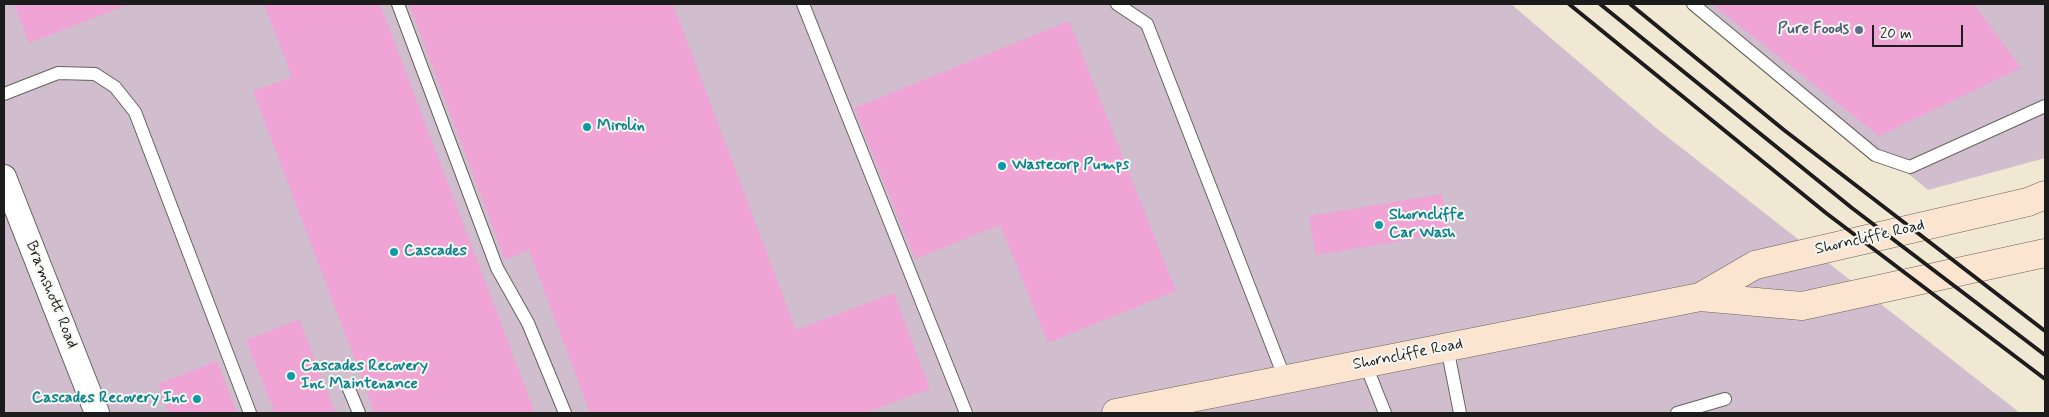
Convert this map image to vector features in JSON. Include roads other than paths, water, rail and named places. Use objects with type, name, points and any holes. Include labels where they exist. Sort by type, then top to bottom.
[{"type":"street","name":"Bramshott Road","points":[[4,177],[97,413]]},
{"type":"street","name":"Shorncliffe Road","points":[[1700,297],[1755,265],[2028,202],[2045,195]]},
{"type":"street","name":"Shorncliffe Road","points":[[1116,413],[1700,297],[1802,306],[2045,253]]},
{"type":"lane","points":[[398,4],[497,268],[528,322],[565,413]]},
{"type":"lane","points":[[803,4],[966,413]]},
{"type":"lane","points":[[1117,4],[1147,24],[1285,379]]},
{"type":"lane","points":[[1693,4],[1875,155],[1910,167],[2045,106]]},
{"type":"lane","points":[[4,94],[58,73],[95,74],[115,87],[135,112],[250,413]]},
{"type":"lane","points":[[1447,347],[1460,413]]},
{"type":"lane","points":[[1365,363],[1385,413]]},
{"type":"lane","points":[[349,389],[359,413]]},
{"type":"lane","points":[[1677,413],[1725,399]]},
{"type":"railway","points":[[1569,4],[1826,213],[2045,379]]},
{"type":"railway","points":[[1600,4],[1852,208],[2045,355]]},
{"type":"railway","points":[[1630,4],[1784,130],[2045,331]]},
{"type":"place","name":"Pure Foods","points":[[1859,30]]},
{"type":"place","name":"Mirolin","points":[[587,127]]},
{"type":"place","name":"Wastecorp Pumps","points":[[1002,166]]},
{"type":"place","name":"Shorncliffe Car Wash","points":[[1379,225]]},
{"type":"place","name":"Cascades","points":[[394,252]]},
{"type":"place","name":"Cascades Recovery Inc Maintenance","points":[[291,376]]},
{"type":"place","name":"Cascades Recovery Inc","points":[[197,399]]}]
